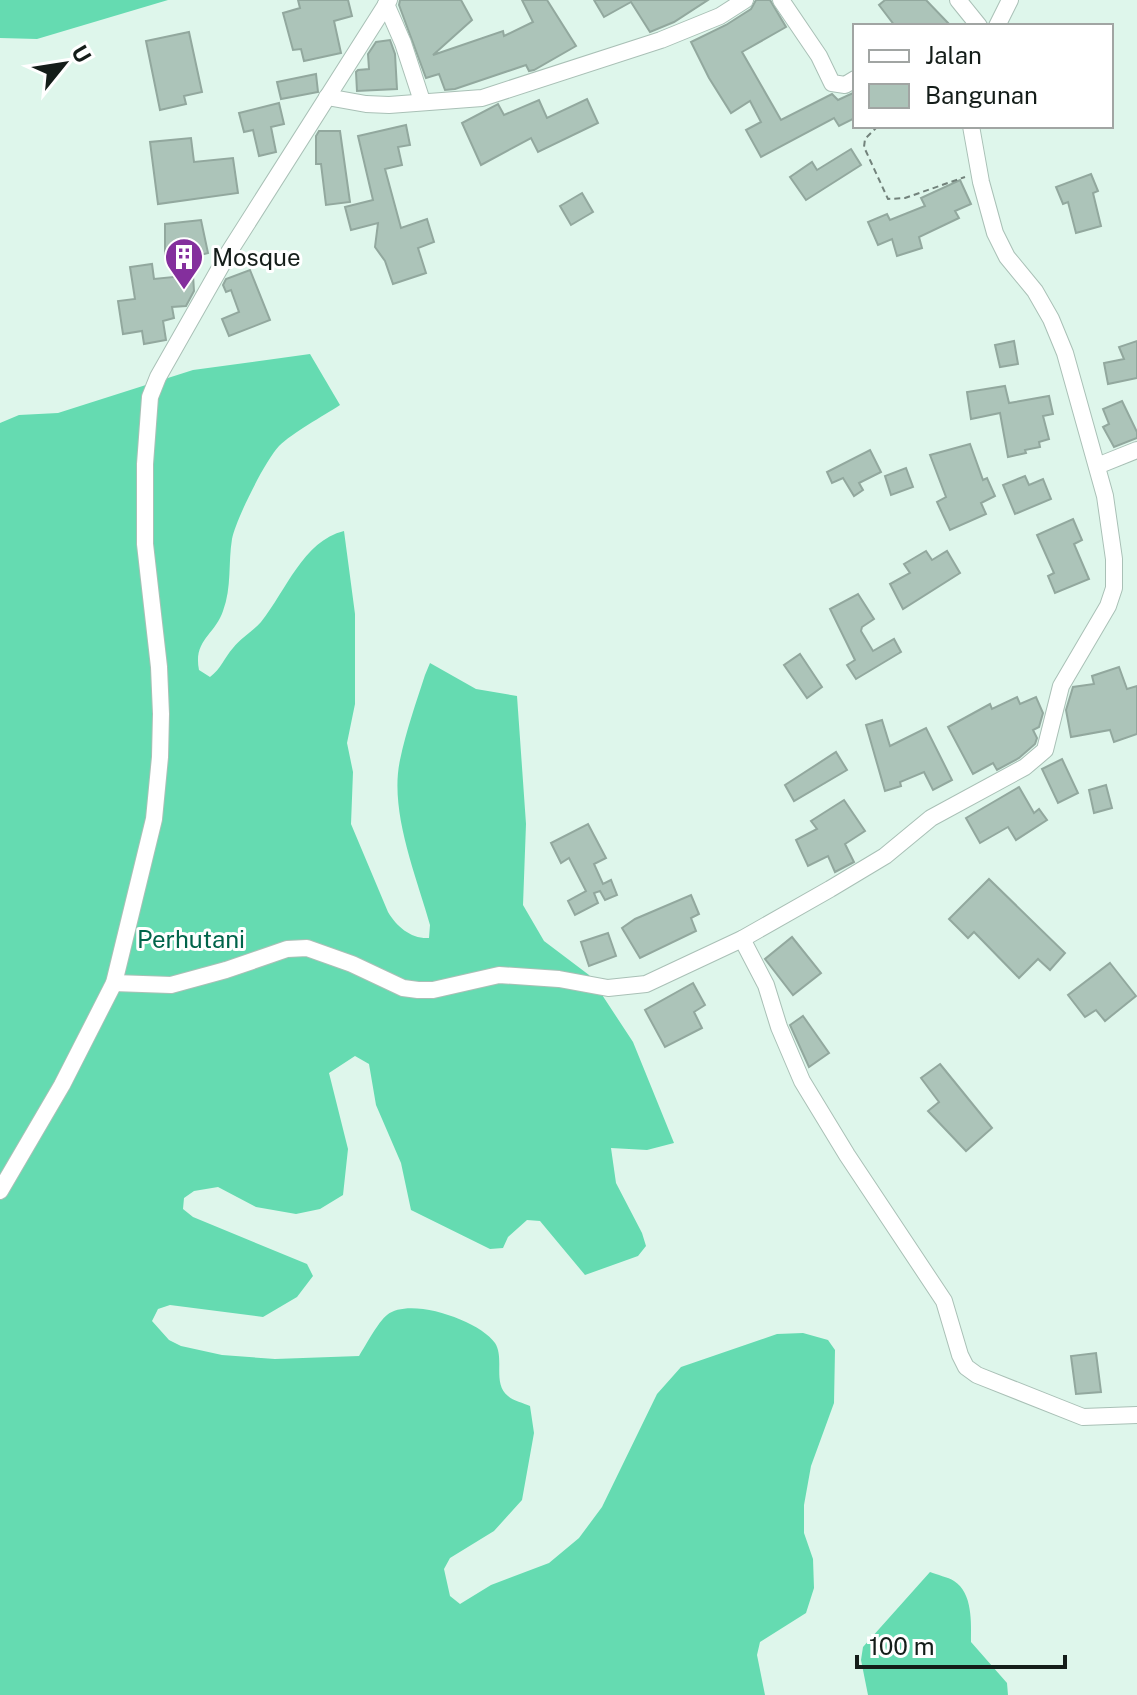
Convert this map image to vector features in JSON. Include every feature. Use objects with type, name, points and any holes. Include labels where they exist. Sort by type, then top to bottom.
[{"type":"street","points":[[327,97],[389,105],[482,98],[687,31],[745,0]]},
{"type":"street","points":[[781,0],[819,56],[832,83],[845,85],[853,80]]},
{"type":"street","points":[[958,0],[977,24]]},
{"type":"street","points":[[998,24],[1010,0]]},
{"type":"street","points":[[387,2],[422,101]]},
{"type":"street","points":[[0,1191],[62,1085],[114,983],[154,819],[160,757],[159,667],[145,544],[145,464],[150,397],[158,377],[229,252],[387,2]]},
{"type":"street","points":[[114,983],[171,985],[287,949],[307,948],[352,964],[403,988],[418,990],[433,990],[509,975],[623,988],[646,984],[742,939],[885,856],[931,818],[1025,767],[1045,750],[1061,686],[1108,606],[1114,588],[1114,559],[1097,466],[1065,353],[1035,291],[1001,247],[981,182],[971,128]]},
{"type":"street","points":[[1097,466],[1137,450]]},
{"type":"street","points":[[742,939],[766,985],[779,1027],[802,1081],[944,1301],[966,1367],[977,1375],[1083,1417],[1137,1415]]},
{"type":"path","points":[[876,128],[865,139],[864,147],[888,199],[905,198],[956,178],[966,177],[981,182]]},
{"type":"green space","points":[[0,0],[168,0],[37,39],[0,38]]},
{"type":"green space","name":"Perhutani","points":[[310,354],[340,405],[279,446],[259,477],[232,539],[226,602],[202,644],[199,670],[210,677],[214,674],[236,644],[261,622],[306,556],[317,545],[344,531],[355,614],[355,704],[347,743],[353,772],[351,824],[388,912],[405,931],[422,938],[429,938],[430,925],[401,821],[398,780],[405,738],[425,675],[430,663],[476,689],[517,696],[526,824],[523,905],[544,941],[589,975],[633,1042],[674,1143],[647,1150],[611,1148],[616,1183],[646,1246],[638,1256],[585,1275],[540,1221],[527,1220],[508,1237],[503,1248],[490,1249],[411,1210],[401,1163],[376,1105],[369,1064],[355,1056],[329,1073],[348,1149],[343,1195],[320,1209],[296,1214],[256,1207],[218,1187],[194,1191],[184,1198],[183,1209],[193,1217],[307,1264],[313,1276],[297,1297],[263,1317],[170,1305],[158,1309],[152,1321],[169,1340],[181,1346],[222,1355],[275,1359],[359,1356],[387,1315],[411,1308],[460,1319],[487,1335],[498,1349],[499,1378],[503,1391],[530,1406],[534,1433],[522,1500],[494,1531],[450,1558],[444,1569],[450,1596],[460,1604],[491,1585],[549,1563],[579,1538],[602,1507],[657,1394],[681,1367],[777,1334],[803,1333],[828,1340],[835,1350],[834,1403],[811,1466],[804,1505],[804,1533],[813,1559],[814,1588],[806,1613],[760,1642],[757,1655],[765,1695],[0,1695],[0,423],[19,415],[58,413],[193,370]]},
{"type":"green space","points":[[930,1572],[954,1581],[965,1593],[970,1609],[971,1642],[1007,1683],[1008,1695],[868,1695],[861,1660],[863,1647]]},
{"type":"building","points":[[298,0],[348,0],[352,16],[334,21],[341,53],[304,61],[301,49],[293,50],[283,13],[300,8]]},
{"type":"building","points":[[400,0],[461,0],[472,20],[433,55],[503,31],[504,36],[533,22],[522,0],[547,0],[576,46],[534,70],[529,71],[526,65],[445,90],[439,74],[426,78],[399,5]]},
{"type":"building","points":[[594,0],[708,0],[674,22],[650,32],[631,2],[604,17]]},
{"type":"building","points":[[756,0],[770,0],[786,27],[742,52],[781,120],[832,94],[838,100],[853,93],[853,119],[839,126],[834,118],[761,157],[746,130],[761,122],[750,101],[731,113],[691,42],[751,9]]},
{"type":"building","points":[[885,0],[926,0],[949,24],[893,24],[879,5]]},
{"type":"building","points":[[189,32],[202,92],[184,96],[186,104],[160,110],[146,41]]},
{"type":"building","points":[[390,40],[395,54],[397,89],[357,91],[356,72],[369,69],[368,54],[376,42]]},
{"type":"building","points":[[316,74],[318,92],[281,99],[277,82]]},
{"type":"building","points":[[587,99],[598,123],[538,152],[531,138],[481,165],[462,123],[498,104],[504,115],[539,100],[547,118]]},
{"type":"building","points":[[279,103],[284,124],[271,127],[276,152],[259,156],[253,130],[244,132],[239,113]]},
{"type":"building","points":[[406,125],[410,145],[398,147],[402,165],[385,169],[401,228],[427,219],[434,242],[418,248],[426,273],[393,284],[385,261],[375,247],[378,223],[351,230],[345,207],[373,200],[358,136]]},
{"type":"building","points":[[319,131],[340,131],[350,202],[326,205],[321,164],[316,164],[316,136]]},
{"type":"building","points":[[191,138],[194,162],[233,158],[238,193],[158,204],[150,142]]},
{"type":"building","points":[[851,149],[861,165],[806,200],[790,177],[812,162],[817,170]]},
{"type":"building","points":[[1091,174],[1098,191],[1093,193],[1101,226],[1076,233],[1068,202],[1063,204],[1056,187]]},
{"type":"building","points":[[960,180],[971,204],[955,211],[959,218],[919,237],[922,248],[897,256],[892,239],[878,245],[868,222],[887,214],[890,220],[925,206],[921,198]]},
{"type":"building","points":[[582,193],[593,212],[571,225],[560,206]]},
{"type":"building","points":[[201,220],[208,253],[193,257],[165,256],[165,224]]},
{"type":"building","points":[[152,264],[154,279],[193,275],[194,291],[186,306],[172,307],[174,318],[163,321],[166,340],[144,344],[142,331],[123,334],[118,301],[135,299],[130,267]]},
{"type":"building","points":[[250,270],[270,320],[229,336],[222,319],[239,312],[231,290],[226,292],[223,285],[226,279]]},
{"type":"building","points":[[1014,341],[1018,364],[1000,367],[995,345]]},
{"type":"building","points":[[1137,341],[1137,378],[1108,384],[1104,363],[1124,359],[1119,347]]},
{"type":"building","points":[[1005,386],[1009,403],[1049,396],[1053,414],[1043,416],[1049,439],[1039,442],[1040,447],[1008,457],[1000,413],[971,419],[967,392]]},
{"type":"building","points":[[1122,401],[1137,438],[1114,447],[1103,427],[1109,424],[1103,409]]},
{"type":"building","points":[[970,444],[983,480],[987,478],[995,496],[981,503],[986,514],[950,530],[937,502],[946,497],[930,455]]},
{"type":"building","points":[[870,450],[881,472],[859,483],[863,490],[854,496],[843,478],[832,483],[827,472]]},
{"type":"building","points":[[906,468],[913,487],[891,495],[885,476]]},
{"type":"building","points":[[1025,476],[1029,485],[1043,479],[1051,499],[1015,514],[1003,485]]},
{"type":"building","points":[[1073,519],[1082,540],[1074,544],[1089,579],[1055,593],[1048,576],[1054,573],[1037,535]]},
{"type":"building","points":[[926,551],[932,560],[947,551],[960,573],[903,609],[890,584],[910,573],[904,564]]},
{"type":"building","points":[[858,594],[874,619],[861,631],[873,651],[894,639],[901,652],[856,679],[847,665],[855,660],[830,609]]},
{"type":"building","points":[[800,654],[822,687],[807,698],[784,665]]},
{"type":"building","points":[[1119,667],[1127,689],[1137,686],[1137,734],[1114,742],[1110,730],[1071,737],[1066,710],[1073,687],[1094,684],[1092,676]]},
{"type":"building","points":[[1017,697],[1020,704],[1036,697],[1043,713],[1039,727],[1033,730],[1037,738],[1035,744],[1019,758],[997,770],[993,763],[973,774],[948,727],[990,704],[992,709]]},
{"type":"building","points":[[882,720],[890,746],[926,728],[952,780],[933,790],[924,772],[900,782],[901,786],[885,791],[866,725]]},
{"type":"building","points":[[836,752],[847,770],[794,801],[785,785]]},
{"type":"building","points":[[1062,759],[1078,793],[1058,803],[1042,769]]},
{"type":"building","points":[[1106,785],[1112,808],[1094,813],[1089,790]]},
{"type":"building","points":[[1019,787],[1034,813],[1039,809],[1047,820],[1016,840],[1008,827],[980,843],[966,818]]},
{"type":"building","points":[[844,800],[865,831],[845,844],[854,862],[835,872],[828,856],[808,866],[796,840],[817,829],[811,821]]},
{"type":"building","points":[[588,824],[606,858],[594,864],[603,884],[611,880],[617,895],[605,900],[600,891],[594,893],[598,903],[575,915],[568,901],[586,891],[569,858],[561,863],[551,843]]},
{"type":"building","points":[[989,879],[1065,953],[1050,970],[1038,959],[1019,978],[974,932],[968,938],[949,919]]},
{"type":"building","points":[[691,895],[699,914],[691,918],[696,931],[640,958],[622,928],[635,919]]},
{"type":"building","points":[[608,933],[616,956],[589,966],[581,942]]},
{"type":"building","points":[[792,937],[821,973],[793,995],[765,959]]},
{"type":"building","points":[[1110,963],[1136,996],[1105,1021],[1096,1010],[1085,1017],[1068,995]]},
{"type":"building","points":[[693,983],[705,1005],[694,1012],[702,1028],[665,1047],[645,1010]]},
{"type":"building","points":[[803,1016],[829,1053],[809,1067],[790,1025]]},
{"type":"building","points":[[940,1064],[992,1128],[966,1151],[928,1111],[939,1102],[921,1078]]},
{"type":"building","points":[[1096,1353],[1101,1392],[1076,1394],[1071,1356]]},
{"type":"place","name":"Mosque","points":[[184,291]]}]
